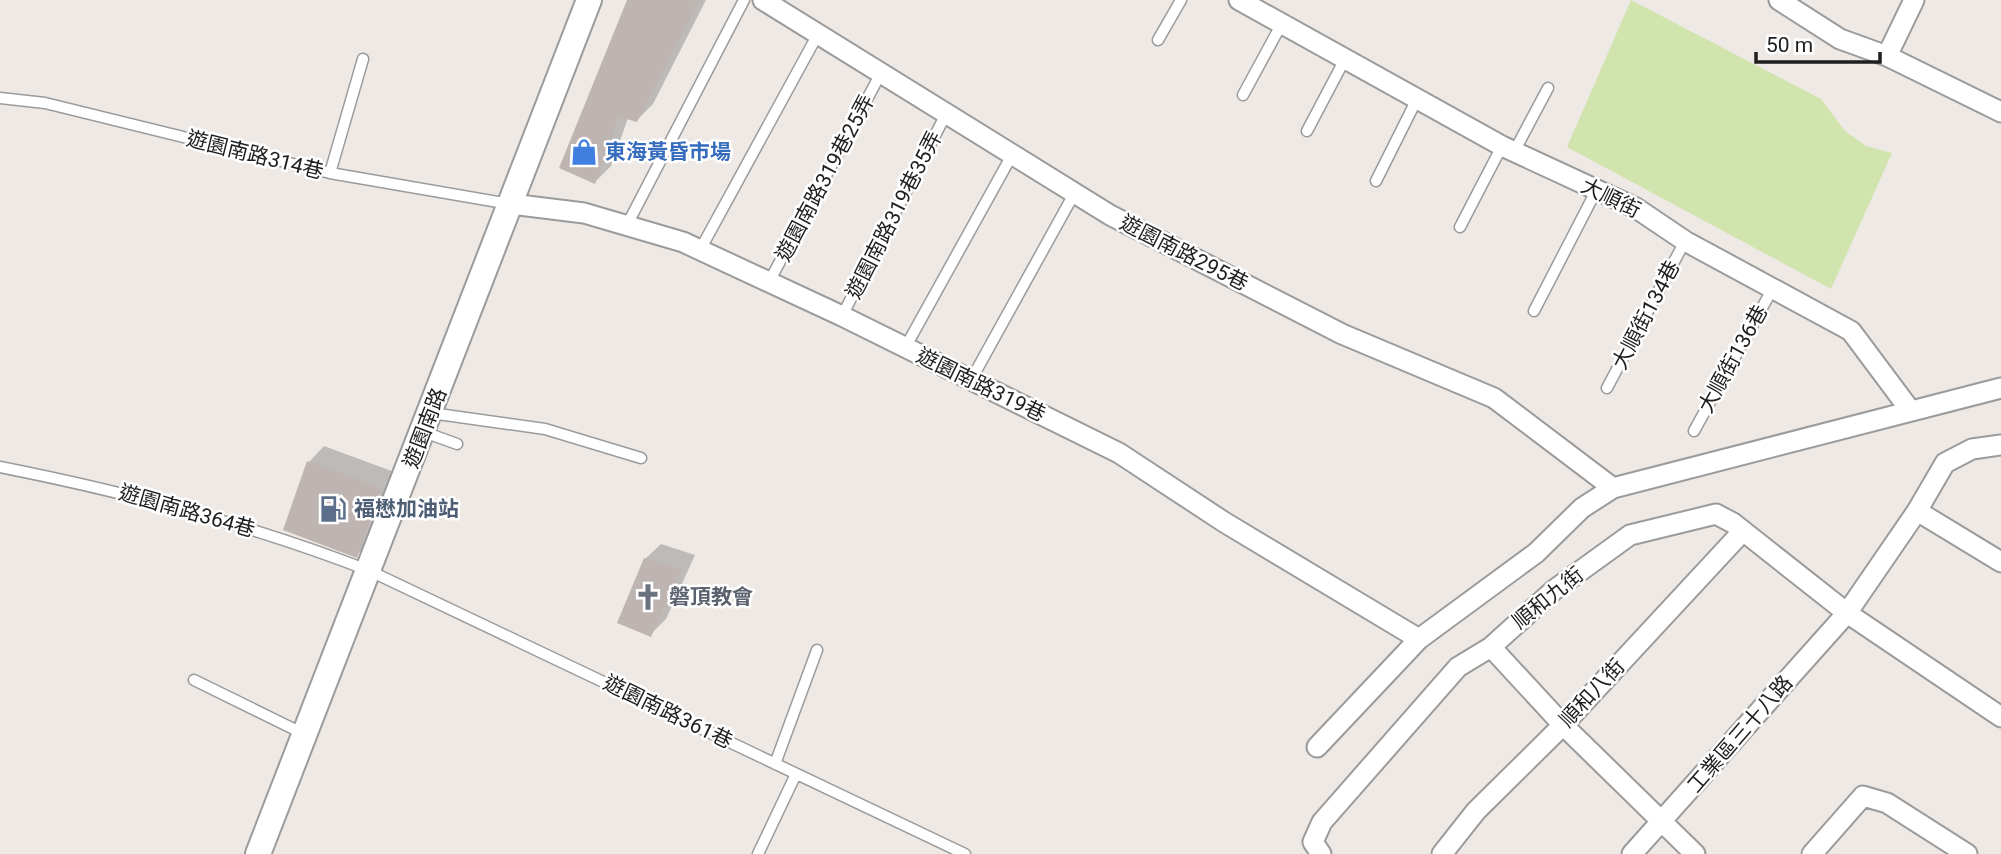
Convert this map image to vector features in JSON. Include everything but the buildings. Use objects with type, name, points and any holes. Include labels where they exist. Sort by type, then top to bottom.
[{"type":"street","name":"遊園南路","points":[[258,854],[370,571],[589,0]]},
{"type":"street","name":"遊園南路295巷","points":[[763,0],[1074,194],[1342,334],[1494,398],[1613,488]]},
{"type":"street","name":"大順街","points":[[1238,0],[1416,101],[1508,149],[1636,208],[1685,242],[1851,331],[1910,410]]},
{"type":"street","points":[[1779,0],[1840,38],[2000,108]]},
{"type":"street","points":[[1886,56],[1914,0]]},
{"type":"street","name":"遊園南路319巷","points":[[511,204],[584,213],[627,225],[700,250],[842,316],[1119,453],[1224,522],[1419,639]]},
{"type":"street","points":[[1317,747],[1419,639],[1536,553],[1582,508],[1613,488],[2001,388]]},
{"type":"street","name":"工業區三十八路","points":[[1632,854],[1847,613],[1917,511],[1945,464],[1972,449],[2001,444]]},
{"type":"street","points":[[1917,511],[2001,562]]},
{"type":"street","name":"順和九街","points":[[1321,854],[1314,842],[1322,822],[1458,667],[1491,647],[1554,590],[1630,535],[1716,514],[1847,613]]},
{"type":"street","name":"順和八街","points":[[1442,854],[1476,811],[1563,725],[1742,532]]},
{"type":"street","points":[[1847,613],[2001,717]]},
{"type":"street","points":[[1491,647],[1563,725],[1695,854]]},
{"type":"street","points":[[1812,854],[1863,796],[1887,803],[1967,854]]},
{"type":"lane","points":[[627,225],[744,0]]},
{"type":"lane","points":[[1158,40],[1181,0]]},
{"type":"lane","points":[[1243,95],[1281,25]]},
{"type":"lane","points":[[700,250],[818,34]]},
{"type":"lane","points":[[330,173],[363,59]]},
{"type":"lane","points":[[1307,131],[1345,59]]},
{"type":"lane","name":"遊園南路319巷25弄","points":[[769,282],[881,73]]},
{"type":"lane","points":[[1460,227],[1548,88]]},
{"type":"lane","name":"遊園南路314巷","points":[[0,98],[46,103],[330,173],[511,204]]},
{"type":"lane","points":[[1376,181],[1416,101]]},
{"type":"lane","name":"遊園南路319巷35弄","points":[[842,316],[946,114]]},
{"type":"lane","points":[[905,348],[1012,155]]},
{"type":"lane","points":[[1534,311],[1595,191]]},
{"type":"lane","points":[[971,380],[1074,194]]},
{"type":"lane","name":"大順街134巷","points":[[1607,388],[1685,242]]},
{"type":"lane","name":"大順街136巷","points":[[1694,431],[1773,288]]},
{"type":"lane","points":[[427,422],[457,444]]},
{"type":"lane","points":[[427,422],[545,429],[641,458]]},
{"type":"lane","name":"遊園南路364巷","points":[[0,467],[128,494],[290,540],[370,571]]},
{"type":"lane","name":"遊園南路361巷","points":[[370,571],[965,854]]},
{"type":"lane","points":[[775,764],[817,650]]},
{"type":"lane","points":[[194,680],[305,735]]},
{"type":"lane","points":[[758,854],[796,774]]},
{"type":"green space","points":[[1631,0],[1821,99],[1845,131],[1866,146],[1892,153],[1831,289],[1567,147]]},
{"type":"place","name":"東海黃昏市場","points":[[584,152]]},
{"type":"place","name":"福懋加油站","points":[[333,509]]},
{"type":"place","name":"磐頂教會","points":[[648,597]]}]
